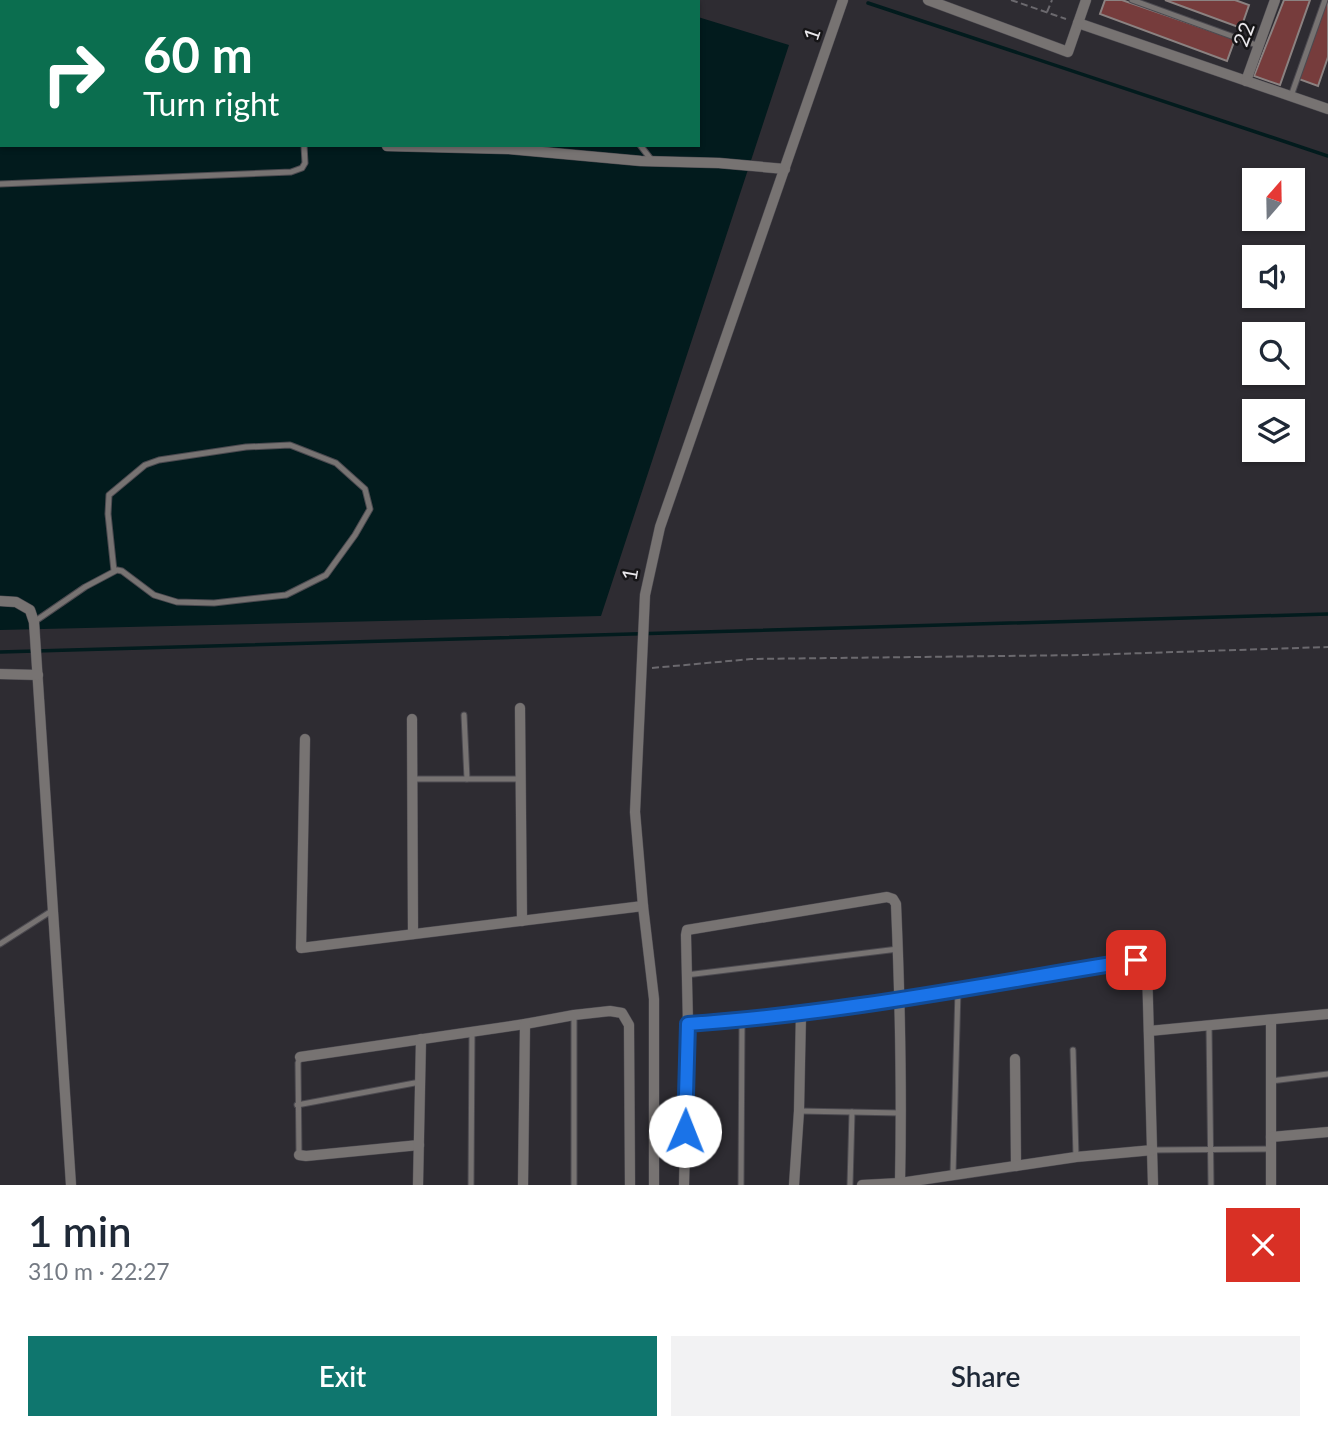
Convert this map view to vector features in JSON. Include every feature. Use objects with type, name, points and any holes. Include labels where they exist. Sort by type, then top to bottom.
[{"type":"street","name":"1","points":[[654,1185],[654,999],[635,812],[645,595],[660,527],[844,0]]},
{"type":"street","points":[[928,0],[1068,52],[1086,0]]},
{"type":"street","name":"22","points":[[1246,81],[1275,0]]},
{"type":"street","points":[[1078,23],[1328,109]]},
{"type":"street","points":[[428,147],[509,149],[653,162],[719,163],[785,169]]},
{"type":"street","points":[[0,601],[23,605],[30,610],[34,622],[71,1185]]},
{"type":"street","points":[[0,674],[37,671]]},
{"type":"street","points":[[520,708],[522,921]]},
{"type":"street","points":[[412,719],[412,934]]},
{"type":"street","points":[[305,739],[301,948],[643,906]]},
{"type":"street","points":[[684,1185],[688,1024],[687,930],[692,927],[887,897],[893,899],[896,904],[902,1113],[900,1183]]},
{"type":"street","points":[[688,1024],[742,1021],[801,1013],[1143,961],[1147,967],[1153,1185]]},
{"type":"street","points":[[300,1057],[574,1015],[610,1011],[622,1013],[629,1025],[630,1185]]},
{"type":"street","points":[[794,1185],[800,1111],[801,1013]]},
{"type":"street","points":[[1149,1031],[1328,1014]]},
{"type":"street","points":[[1270,1020],[1271,1185]]},
{"type":"street","points":[[523,1185],[525,1024]]},
{"type":"street","points":[[418,1185],[421,1039]]},
{"type":"street","points":[[1014,1059],[1016,1166]]},
{"type":"street","points":[[1271,1137],[1328,1132]]},
{"type":"street","points":[[299,1155],[419,1145]]},
{"type":"street","points":[[862,1185],[953,1180],[1016,1166],[1076,1157],[1153,1150]]},
{"type":"lane","points":[[1132,0],[1259,46]]},
{"type":"lane","points":[[1291,96],[1325,0]]},
{"type":"lane","points":[[0,184],[291,172],[302,168],[305,163],[304,147]]},
{"type":"lane","points":[[642,147],[653,162]]},
{"type":"lane","points":[[34,622],[114,571],[122,571],[154,595],[177,602],[214,603],[286,595],[326,575],[370,509],[365,489],[336,463],[290,445],[246,447],[159,460],[145,465],[114,489],[107,500],[114,571]]},
{"type":"lane","points":[[464,715],[467,779]]},
{"type":"lane","points":[[412,779],[521,779]]},
{"type":"lane","points":[[0,944],[53,910]]},
{"type":"lane","points":[[687,975],[898,949]]},
{"type":"lane","points":[[953,1180],[958,989]]},
{"type":"lane","points":[[574,1015],[574,1185]]},
{"type":"lane","points":[[741,1185],[742,1021]]},
{"type":"lane","points":[[1209,1026],[1211,1185]]},
{"type":"lane","points":[[471,1185],[472,1031]]},
{"type":"lane","points":[[1073,1050],[1076,1157]]},
{"type":"lane","points":[[299,1155],[297,1105],[300,1057]]},
{"type":"lane","points":[[1271,1081],[1328,1074]]},
{"type":"lane","points":[[297,1105],[420,1082]]},
{"type":"lane","points":[[800,1111],[902,1113]]},
{"type":"lane","points":[[850,1185],[852,1112]]},
{"type":"lane","points":[[1153,1150],[1271,1149]]},
{"type":"path","points":[[1011,0],[1078,23]]},
{"type":"path","points":[[1047,13],[1052,0]]},
{"type":"path","points":[[640,669],[751,659],[1085,655],[1328,647]]},
{"type":"shaded area","points":[[700,18],[789,45],[601,616],[0,630],[0,147],[700,147]]},
{"type":"building","points":[[1105,0],[1122,0],[1235,39],[1227,61],[1100,14]]},
{"type":"building","points":[[1165,0],[1235,0],[1249,5],[1241,28]]},
{"type":"building","points":[[1284,0],[1310,0],[1280,85],[1254,76]]},
{"type":"building","points":[[1326,0],[1328,57],[1318,86],[1296,78]]},
{"type":"waterway","points":[[868,3],[1328,156]]},
{"type":"waterway","points":[[0,652],[1328,614]]},
{"type":"route","points":[[685,1131],[688,1024],[742,1021],[900,999],[1136,960]]}]
